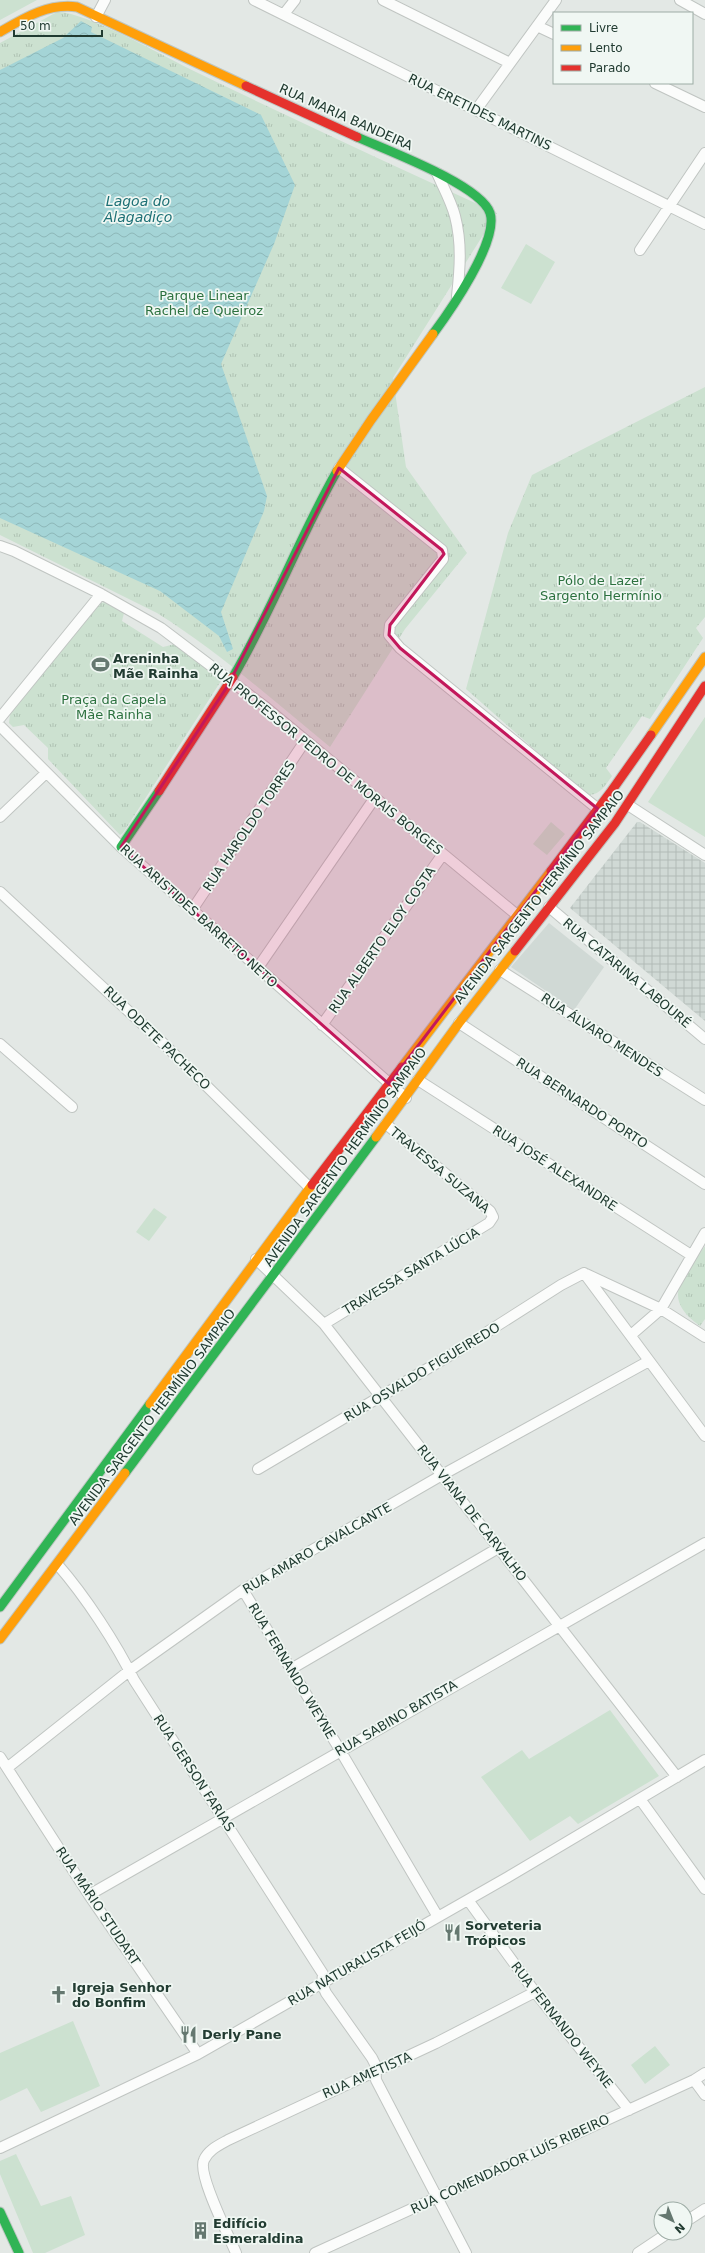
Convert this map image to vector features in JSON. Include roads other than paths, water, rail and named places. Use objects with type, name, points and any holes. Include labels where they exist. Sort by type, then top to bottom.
[{"type":"main road","name":"RUA MARIA BANDEIRA","points":[[0,32],[46,7],[55,4],[77,7],[437,173],[476,194],[484,201],[491,213],[490,231],[484,251],[457,298],[428,343],[359,436],[312,516],[275,598],[232,680],[121,847]]},
{"type":"main road","name":"AVENIDA SARGENTO HERMÍNIO SAMPAIO","points":[[0,1606],[256,1259],[598,809],[705,657]]},
{"type":"main road","name":"AVENIDA SARGENTO HERMÍNIO SAMPAIO","points":[[0,1639],[58,1565],[274,1276],[406,1098],[459,1023],[628,805],[705,687]]},
{"type":"main road","points":[[0,2212],[19,2253]]},
{"type":"street","points":[[96,17],[105,0]]},
{"type":"street","name":"RUA ERETIDES MARTINS","points":[[254,0],[705,224]]},
{"type":"street","points":[[284,14],[295,0]]},
{"type":"street","points":[[383,0],[510,63]]},
{"type":"street","points":[[476,110],[556,0]]},
{"type":"street","points":[[680,0],[705,14]]},
{"type":"street","points":[[537,26],[553,34]]},
{"type":"street","points":[[657,84],[705,107]]},
{"type":"street","points":[[640,250],[668,206],[705,153]]},
{"type":"street","points":[[437,173],[455,215],[460,246],[461,266],[457,298]]},
{"type":"street","points":[[340,468],[442,550],[444,554],[443,559],[390,625],[389,635],[400,648],[598,809]]},
{"type":"street","name":"RUA PROFESSOR PEDRO DE MORAIS BORGES","points":[[0,546],[14,551],[101,594],[161,628],[232,680],[374,799],[517,915]]},
{"type":"street","points":[[0,718],[101,594]]},
{"type":"street","name":"RUA ARISTIDES BARRETO NETO","points":[[0,726],[121,847],[257,969],[406,1098]]},
{"type":"street","name":"RUA HAROLDO TORRES","points":[[192,910],[305,741]]},
{"type":"street","points":[[0,817],[46,773]]},
{"type":"street","points":[[257,969],[374,799]]},
{"type":"street","points":[[628,805],[705,855]]},
{"type":"street","name":"RUA ALBERTO ELOY COSTA","points":[[322,1025],[443,854]]},
{"type":"street","name":"RUA ODETE PACHECO","points":[[0,892],[161,1040],[310,1188]]},
{"type":"street","name":"RUA CATARINA LABOURÉ","points":[[549,907],[705,1039]]},
{"type":"street","name":"RUA ÁLVARO MENDES","points":[[500,970],[705,1100]]},
{"type":"street","name":"RUA BERNARDO PORTO","points":[[459,1023],[705,1184]]},
{"type":"street","points":[[0,1044],[72,1107]]},
{"type":"street","name":"RUA JOSÉ ALEXANDRE","points":[[418,1080],[691,1255]]},
{"type":"street","name":"TRAVESSA SUZANA","points":[[386,1124],[494,1215]]},
{"type":"street","name":"TRAVESSA SANTA LÚCIA","points":[[324,1324],[489,1224],[494,1215]]},
{"type":"street","points":[[631,1335],[661,1309],[705,1233]]},
{"type":"street","name":"RUA VIANA DE CARVALHO","points":[[256,1259],[324,1324],[500,1547],[558,1626],[677,1777]]},
{"type":"street","points":[[584,1273],[661,1309],[705,1337]]},
{"type":"street","points":[[584,1273],[705,1436]]},
{"type":"street","name":"RUA OSVALDO FIGUEIREDO","points":[[258,1469],[382,1397],[561,1285],[584,1273]]},
{"type":"street","name":"RUA AMARO CAVALCANTE","points":[[7,1768],[130,1671],[243,1590],[442,1475],[649,1361]]},
{"type":"street","name":"RUA SABINO BATISTA","points":[[89,1895],[340,1750],[705,1543]]},
{"type":"street","points":[[290,1669],[500,1547]]},
{"type":"street","name":"RUA GERSON FARIAS","points":[[58,1565],[72,1581],[323,1974],[322,1984],[326,1993],[367,2049],[375,2064],[376,2080],[466,2253]]},
{"type":"street","name":"RUA FERNANDO WEYNE","points":[[243,1590],[340,1750],[438,1917]]},
{"type":"street","name":"RUA MÁRIO STUDART","points":[[0,1757],[89,1895],[198,2054]]},
{"type":"street","name":"RUA NATURALISTA FEIJÓ","points":[[0,2148],[198,2054],[468,1900],[705,1760]]},
{"type":"street","points":[[640,1799],[705,1889]]},
{"type":"street","name":"RUA FERNANDO WEYNE","points":[[468,1900],[535,1992],[629,2110]]},
{"type":"street","name":"RUA AMETISTA","points":[[236,2253],[203,2176],[203,2161],[216,2147],[473,2025],[535,1992]]},
{"type":"street","name":"RUA COMENDADOR LUÍS RIBEIRO","points":[[315,2253],[629,2110],[694,2080],[705,2073]]},
{"type":"street","points":[[694,2080],[705,2094]]},
{"type":"street","points":[[693,2217],[705,2209]]},
{"type":"street","points":[[638,2253],[656,2241]]},
{"type":"water","name":"Lagoa do Alagadiço","points":[[81,21],[92,27],[91,32],[261,115],[295,185],[274,244],[221,364],[267,496],[264,511],[221,612],[233,649],[227,652],[219,636],[160,591],[0,518],[0,70],[63,38]]},
{"type":"place","name":"Areninha Mãe Rainha","points":[[100,665]]},
{"type":"place","name":"Sorveteria Trópicos","points":[[452,1932]]},
{"type":"place","name":"Igreja Senhor do Bonfim","points":[[59,1994]]},
{"type":"place","name":"Derly Pane","points":[[189,2034]]},
{"type":"place","name":"Edifício Esmeraldina","points":[[200,2230]]},
{"type":"park label","name":"Parque Linear Rachel de Queiroz","points":[[204,302]]},
{"type":"park label","name":"Pólo de Lazer Sargento Hermínio","points":[[601,588]]},
{"type":"park label","name":"Praça da Capela Mãe Rainha","points":[[114,706]]}]
